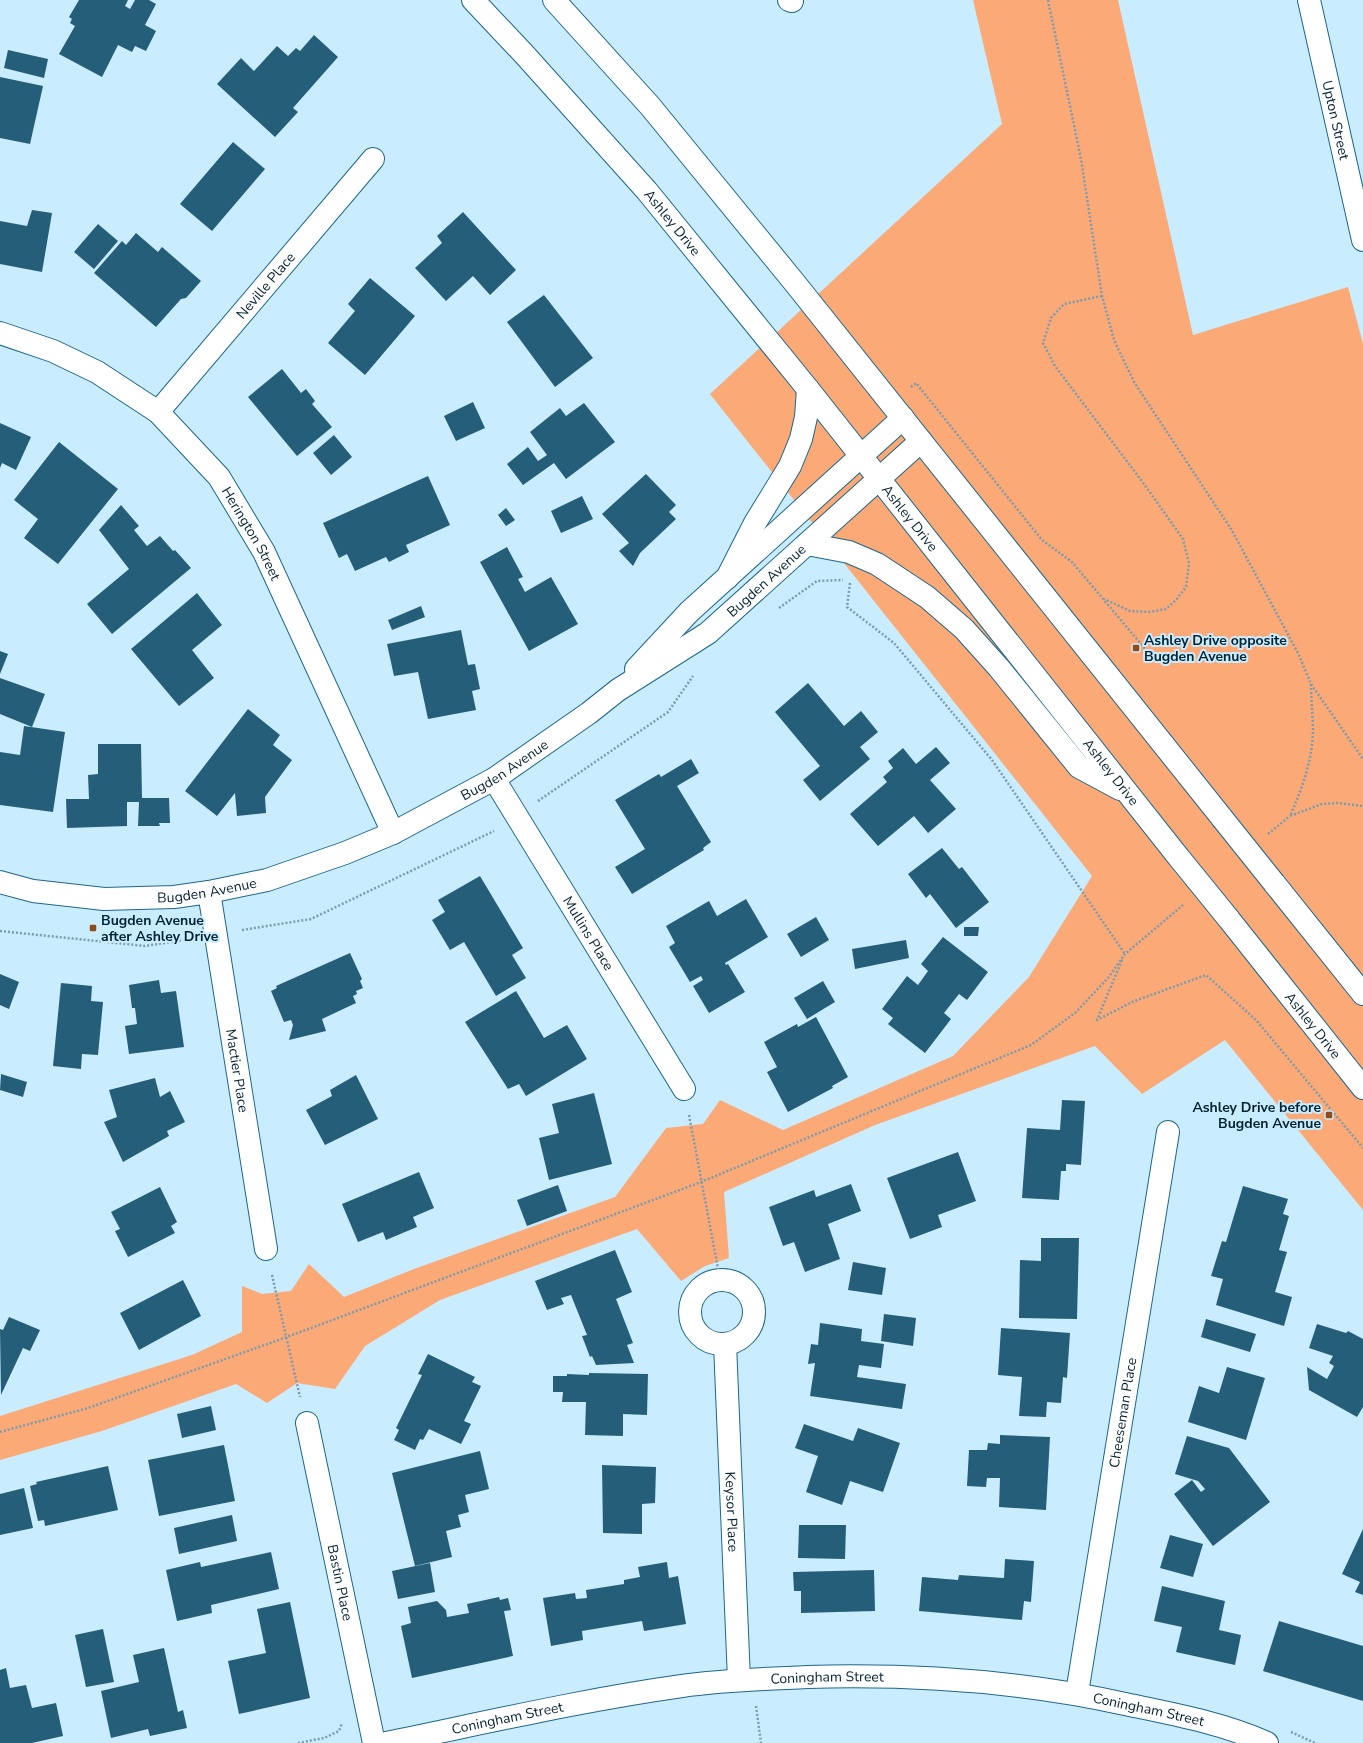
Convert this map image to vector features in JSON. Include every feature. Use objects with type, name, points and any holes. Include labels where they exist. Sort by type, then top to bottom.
[{"type":"street","name":"Ashley Drive","points":[[473,0],[647,190],[808,389],[1363,1088]]},
{"type":"street","points":[[554,0],[650,106],[903,418],[1363,994]]},
{"type":"street","name":"Upton Street","points":[[1309,0],[1363,240]]},
{"type":"street","name":"Neville Place","points":[[158,412],[373,159]]},
{"type":"street","name":"Herington Street","points":[[0,333],[53,351],[90,369],[158,412],[219,477],[264,552],[393,833]]},
{"type":"street","points":[[727,578],[755,522],[790,466],[801,439],[806,417],[808,389]]},
{"type":"street","points":[[618,690],[689,612],[903,418]]},
{"type":"street","name":"Bugden Avenue","points":[[0,882],[33,891],[104,899],[174,897],[209,892],[267,880],[345,853],[393,833],[494,779],[589,713],[618,690],[708,633],[921,441]]},
{"type":"street","points":[[807,544],[849,552],[871,562],[927,597],[964,628],[999,668],[1079,767],[1127,792]]},
{"type":"street","name":"Mullins Place","points":[[494,779],[684,1089]]},
{"type":"street","name":"Mactier Place","points":[[209,892],[266,1249]]},
{"type":"street","name":"Cheeseman Place","points":[[1077,1693],[1168,1132]]},
{"type":"street","points":[[720,1279],[736,1282],[749,1293],[755,1309],[749,1330],[741,1338],[725,1344],[704,1338],[696,1330],[690,1314],[693,1298],[700,1289],[720,1279]]},
{"type":"street","name":"Keysor Place","points":[[725,1344],[739,1680]]},
{"type":"street","name":"Bastin Place","points":[[307,1423],[374,1743]]},
{"type":"street","name":"Coningham Street","points":[[386,1743],[570,1705],[682,1686],[739,1680],[864,1675],[949,1678],[1077,1693],[1212,1723],[1267,1743]]},
{"type":"path","points":[[1048,0],[1081,159],[1102,296],[1114,340],[1134,382],[1231,529],[1298,653],[1311,684],[1363,759]]},
{"type":"path","points":[[1102,296],[1064,304],[1051,318],[1043,343],[1055,366],[1184,539],[1189,563],[1186,587],[1176,600],[1166,609],[1148,612],[1130,611],[1102,598],[1146,650]]},
{"type":"path","points":[[775,611],[817,581],[851,580],[847,607],[894,643],[992,760],[1125,954]]},
{"type":"path","points":[[0,931],[145,946],[311,920],[497,829],[668,712],[694,675]]},
{"type":"path","points":[[1311,684],[1313,731],[1311,758],[1300,793],[1290,816],[1322,804],[1337,803],[1363,806]]},
{"type":"path","points":[[1125,954],[1097,1020],[1132,1002],[1206,975],[1256,1020],[1363,1148]]},
{"type":"path","points":[[0,1432],[88,1408],[287,1338],[701,1182],[1031,1045],[1075,1013],[1108,978],[1125,954]]},
{"type":"path","points":[[684,1089],[720,1279]]},
{"type":"path","points":[[266,1249],[307,1423]]},
{"type":"shaded area","points":[[973,0],[1118,0],[1193,335],[1348,287],[1363,344],[1363,1210],[1225,1040],[1142,1094],[1095,1046],[875,1125],[724,1192],[729,1258],[705,1266],[681,1281],[637,1229],[440,1300],[365,1346],[335,1389],[297,1383],[267,1403],[236,1384],[102,1431],[0,1460],[0,1416],[192,1355],[242,1332],[242,1286],[262,1294],[291,1291],[309,1264],[344,1297],[414,1269],[615,1197],[666,1128],[703,1124],[720,1100],[783,1130],[953,1056],[1029,977],[1092,876],[710,394],[1002,124]]},
{"type":"building","points":[[79,0],[128,0],[125,6],[130,9],[135,0],[149,0],[156,4],[145,25],[156,31],[146,51],[135,46],[132,52],[118,45],[102,77],[59,54],[75,26],[70,23],[72,19],[69,17]]},
{"type":"building","points":[[314,35],[338,57],[293,108],[298,112],[275,137],[217,84],[241,58],[254,71],[277,46],[288,56],[296,48],[300,51]]},
{"type":"building","points":[[8,50],[48,59],[44,78],[4,68]]},
{"type":"building","points":[[0,77],[43,86],[30,144],[0,138]]},
{"type":"building","points":[[233,142],[265,169],[212,231],[180,204]]},
{"type":"building","points":[[32,210],[52,213],[42,272],[0,264],[0,221],[27,226]]},
{"type":"building","points":[[463,212],[516,270],[490,295],[473,276],[446,301],[415,268],[442,243],[437,236]]},
{"type":"building","points":[[98,224],[118,241],[94,269],[74,252]]},
{"type":"building","points":[[136,233],[158,252],[162,247],[201,281],[186,298],[181,299],[156,327],[94,273],[122,241],[126,245]]},
{"type":"building","points":[[370,278],[415,316],[365,375],[328,343],[355,311],[348,304]]},
{"type":"building","points":[[544,295],[593,358],[555,387],[507,322]]},
{"type":"building","points":[[282,369],[301,393],[306,389],[315,401],[312,404],[332,427],[297,456],[248,397]]},
{"type":"building","points":[[473,402],[485,428],[456,441],[444,416]]},
{"type":"building","points":[[584,403],[615,442],[566,479],[554,463],[523,485],[507,464],[528,447],[538,461],[547,455],[530,432],[560,408],[566,416]]},
{"type":"building","points":[[0,423],[31,437],[16,470],[2,463],[0,468]]},
{"type":"building","points":[[334,435],[352,457],[331,475],[313,453]]},
{"type":"building","points":[[59,442],[118,489],[58,564],[24,538],[38,519],[14,500]]},
{"type":"building","points":[[646,474],[676,505],[669,512],[676,519],[640,553],[633,566],[619,551],[629,543],[602,514]]},
{"type":"building","points":[[428,476],[450,525],[406,545],[409,552],[389,562],[386,557],[355,571],[347,554],[339,558],[323,523]]},
{"type":"building","points":[[582,496],[593,519],[561,533],[551,511]]},
{"type":"building","points":[[121,505],[139,526],[134,530],[147,546],[160,536],[191,568],[112,634],[87,604],[129,569],[99,530]]},
{"type":"building","points":[[506,508],[515,520],[506,526],[498,515]]},
{"type":"building","points":[[507,547],[523,577],[518,579],[525,592],[551,577],[578,624],[529,651],[480,562]]},
{"type":"building","points":[[197,593],[222,625],[192,650],[214,678],[179,706],[131,649]]},
{"type":"building","points":[[421,606],[425,617],[392,630],[388,620]]},
{"type":"building","points":[[461,630],[468,665],[475,664],[480,689],[472,691],[476,710],[428,719],[418,672],[394,676],[387,644]]},
{"type":"building","points":[[0,651],[8,654],[0,674]]},
{"type":"building","points":[[0,678],[45,694],[32,727],[0,714]]},
{"type":"building","points":[[808,683],[844,726],[861,711],[878,732],[860,747],[870,759],[820,801],[803,780],[820,766],[775,712]]},
{"type":"building","points":[[248,709],[280,735],[273,745],[292,760],[265,797],[266,813],[237,816],[235,793],[217,816],[185,791]]},
{"type":"building","points":[[24,726],[65,732],[53,812],[0,805],[0,752],[20,755]]},
{"type":"building","points":[[98,744],[141,744],[142,798],[169,798],[170,823],[159,823],[160,826],[138,826],[139,802],[127,802],[127,826],[67,828],[66,799],[89,799],[88,775],[98,774]]},
{"type":"building","points":[[936,747],[950,763],[930,780],[956,809],[928,833],[914,816],[878,846],[850,814],[887,782],[883,777],[893,768],[888,761],[903,748],[916,764]]},
{"type":"building","points":[[691,759],[699,773],[677,786],[711,842],[703,848],[704,850],[632,894],[615,867],[645,849],[615,800],[659,774],[661,777]]},
{"type":"building","points":[[942,848],[959,869],[962,867],[989,902],[956,928],[930,894],[926,898],[908,874]]},
{"type":"building","points":[[480,876],[523,948],[512,955],[526,978],[496,996],[464,942],[450,950],[432,920],[445,912],[438,900]]},
{"type":"building","points":[[746,899],[768,937],[725,963],[726,965],[728,964],[745,992],[709,1013],[693,986],[703,980],[701,976],[690,982],[669,947],[675,943],[666,926],[709,901],[717,916]]},
{"type":"building","points":[[816,917],[829,940],[801,957],[787,934]]},
{"type":"building","points":[[964,927],[979,927],[978,936],[964,936]]},
{"type":"building","points":[[943,937],[988,972],[967,1000],[959,994],[944,1013],[951,1019],[925,1053],[888,1024],[893,1018],[882,1009],[907,976],[918,985],[928,971],[921,964]]},
{"type":"building","points":[[906,940],[909,958],[855,969],[852,949]]},
{"type":"building","points":[[350,953],[362,979],[360,981],[363,988],[356,991],[357,994],[353,996],[356,1003],[322,1019],[326,1031],[289,1040],[293,1025],[291,1020],[284,1022],[271,991],[277,988],[276,986]]},
{"type":"building","points":[[0,974],[19,982],[9,1009],[0,1005]]},
{"type":"building","points":[[159,980],[161,993],[176,991],[184,1047],[129,1054],[125,1026],[137,1024],[135,1008],[132,1008],[129,985]]},
{"type":"building","points":[[823,981],[835,1002],[807,1019],[794,998]]},
{"type":"building","points":[[61,983],[92,986],[91,1001],[103,1002],[98,1055],[82,1054],[81,1069],[53,1066]]},
{"type":"building","points":[[516,991],[544,1038],[567,1025],[587,1059],[526,1096],[519,1084],[508,1089],[465,1022]]},
{"type":"building","points":[[816,1017],[848,1077],[832,1086],[833,1088],[788,1112],[767,1072],[777,1067],[764,1042],[797,1024],[798,1027]]},
{"type":"building","points":[[1,1074],[27,1082],[23,1097],[0,1090]]},
{"type":"building","points":[[356,1075],[378,1119],[325,1145],[306,1110],[332,1096],[330,1090]]},
{"type":"building","points":[[155,1078],[160,1097],[170,1091],[185,1122],[167,1131],[169,1136],[123,1162],[104,1122],[117,1117],[109,1090]]},
{"type":"building","points":[[594,1093],[612,1164],[549,1180],[539,1138],[559,1133],[552,1104]]},
{"type":"building","points":[[1062,1100],[1085,1101],[1081,1165],[1066,1164],[1066,1171],[1061,1171],[1059,1200],[1022,1198],[1027,1128],[1060,1130]]},
{"type":"building","points":[[958,1152],[976,1201],[938,1215],[942,1227],[910,1239],[887,1178]]},
{"type":"building","points":[[419,1172],[434,1208],[413,1217],[417,1227],[386,1240],[383,1232],[358,1242],[342,1204]]},
{"type":"building","points":[[851,1184],[861,1211],[828,1224],[840,1259],[805,1272],[794,1242],[783,1246],[769,1207],[814,1190],[816,1197]]},
{"type":"building","points":[[558,1185],[567,1211],[527,1226],[517,1200]]},
{"type":"building","points":[[1243,1186],[1288,1199],[1283,1214],[1289,1216],[1279,1250],[1287,1252],[1275,1292],[1292,1297],[1284,1326],[1216,1305],[1223,1279],[1211,1276],[1222,1241],[1226,1242]]},
{"type":"building","points":[[160,1187],[177,1222],[171,1226],[175,1233],[128,1257],[115,1231],[120,1229],[111,1212]]},
{"type":"building","points":[[1041,1238],[1079,1238],[1077,1319],[1019,1318],[1020,1260],[1041,1261]]},
{"type":"building","points":[[615,1250],[632,1292],[616,1299],[633,1343],[627,1345],[634,1363],[596,1365],[592,1356],[590,1357],[582,1336],[587,1335],[571,1295],[561,1298],[564,1304],[547,1310],[535,1281]]},
{"type":"building","points":[[853,1262],[886,1268],[882,1295],[848,1290]]},
{"type":"building","points":[[183,1280],[201,1316],[139,1350],[120,1313]]},
{"type":"building","points":[[884,1314],[916,1318],[913,1346],[881,1341]]},
{"type":"building","points":[[9,1317],[40,1330],[30,1351],[23,1348],[1,1395],[0,1329],[3,1330]]},
{"type":"building","points":[[1206,1319],[1256,1334],[1250,1352],[1201,1337]]},
{"type":"building","points":[[820,1323],[862,1329],[861,1341],[884,1344],[881,1368],[859,1365],[857,1377],[906,1384],[902,1409],[810,1396],[815,1363],[808,1364],[811,1344],[818,1345]]},
{"type":"building","points":[[1317,1324],[1346,1333],[1348,1331],[1363,1339],[1363,1407],[1357,1417],[1309,1390],[1307,1367],[1327,1379],[1334,1366],[1329,1363],[1333,1356],[1309,1348]]},
{"type":"building","points":[[1001,1328],[1070,1333],[1067,1378],[1063,1377],[1061,1403],[1047,1402],[1046,1417],[1019,1416],[1022,1377],[998,1375]]},
{"type":"building","points":[[428,1354],[475,1377],[472,1382],[481,1386],[464,1421],[471,1424],[461,1444],[429,1429],[423,1440],[420,1439],[415,1450],[394,1440],[399,1430],[396,1428],[422,1375],[418,1374]]},
{"type":"building","points":[[1227,1367],[1265,1378],[1246,1440],[1188,1422],[1199,1386],[1219,1393]]},
{"type":"building","points":[[589,1373],[648,1374],[647,1415],[623,1414],[623,1436],[585,1435],[586,1402],[562,1402],[563,1392],[553,1392],[553,1376],[567,1376],[567,1374],[589,1375]]},
{"type":"building","points":[[211,1406],[216,1430],[182,1438],[177,1414]]},
{"type":"building","points":[[804,1424],[853,1441],[858,1428],[900,1443],[883,1492],[850,1481],[842,1505],[806,1492],[818,1456],[795,1448]]},
{"type":"building","points":[[1000,1435],[1050,1437],[1046,1510],[999,1507],[1000,1478],[987,1478],[986,1487],[967,1486],[969,1450],[987,1450],[988,1443],[1000,1444]]},
{"type":"building","points":[[1187,1436],[1229,1448],[1270,1502],[1213,1546],[1174,1494],[1192,1480],[1201,1492],[1205,1489],[1198,1481],[1175,1474]]},
{"type":"building","points":[[224,1445],[235,1501],[159,1516],[148,1460]]},
{"type":"building","points":[[480,1451],[489,1489],[465,1495],[469,1512],[458,1515],[461,1527],[446,1531],[452,1557],[415,1566],[392,1473]]},
{"type":"building","points":[[602,1465],[656,1467],[655,1503],[642,1504],[642,1534],[603,1533]]},
{"type":"building","points":[[108,1466],[118,1510],[45,1526],[44,1520],[38,1521],[30,1486],[37,1484],[36,1482]]},
{"type":"building","points":[[24,1488],[33,1528],[0,1535],[0,1494]]},
{"type":"building","points":[[232,1515],[237,1541],[179,1554],[174,1528]]},
{"type":"building","points":[[799,1525],[846,1525],[845,1559],[798,1558]]},
{"type":"building","points":[[1363,1529],[1363,1595],[1355,1592],[1360,1582],[1342,1574]]},
{"type":"building","points":[[1170,1535],[1203,1544],[1193,1577],[1160,1568]]},
{"type":"building","points":[[271,1552],[279,1589],[211,1605],[212,1613],[177,1621],[166,1570],[200,1562],[201,1567]]},
{"type":"building","points":[[1005,1559],[1034,1561],[1031,1602],[1024,1601],[1022,1620],[919,1611],[922,1577],[958,1580],[959,1575],[1004,1578]]},
{"type":"building","points":[[667,1562],[669,1578],[678,1576],[686,1624],[644,1631],[642,1621],[582,1631],[583,1640],[551,1646],[543,1598],[575,1593],[576,1599],[587,1598],[586,1590],[624,1584],[624,1580],[640,1577],[638,1567]]},
{"type":"building","points":[[430,1563],[435,1592],[398,1599],[392,1571]]},
{"type":"building","points":[[874,1570],[875,1611],[801,1613],[801,1591],[794,1591],[793,1572]]},
{"type":"building","points":[[1162,1586],[1225,1601],[1219,1630],[1241,1635],[1235,1665],[1176,1652],[1182,1627],[1154,1621]]},
{"type":"building","points":[[499,1597],[500,1600],[508,1598],[511,1610],[504,1611],[513,1656],[412,1678],[401,1626],[411,1623],[408,1607],[437,1601],[446,1610],[447,1617],[469,1613],[467,1604]]},
{"type":"building","points":[[290,1602],[310,1698],[239,1714],[228,1661],[266,1653],[257,1609]]},
{"type":"building","points":[[1279,1621],[1363,1646],[1363,1701],[1263,1671]]},
{"type":"building","points":[[103,1629],[114,1682],[86,1687],[75,1635]]},
{"type":"building","points":[[164,1648],[178,1712],[183,1710],[187,1728],[150,1736],[148,1729],[111,1738],[101,1691],[139,1682],[133,1655]]},
{"type":"building","points":[[6,1668],[10,1688],[26,1685],[32,1708],[56,1703],[63,1736],[32,1743],[0,1743],[0,1670]]},
{"type":"place","name":"Ashley Drive opposite Bugden Avenue","points":[[1136,648]]},
{"type":"place","name":"Bugden Avenue after Ashley Drive","points":[[93,928]]},
{"type":"place","name":"Ashley Drive before Bugden Avenue","points":[[1329,1115]]}]
